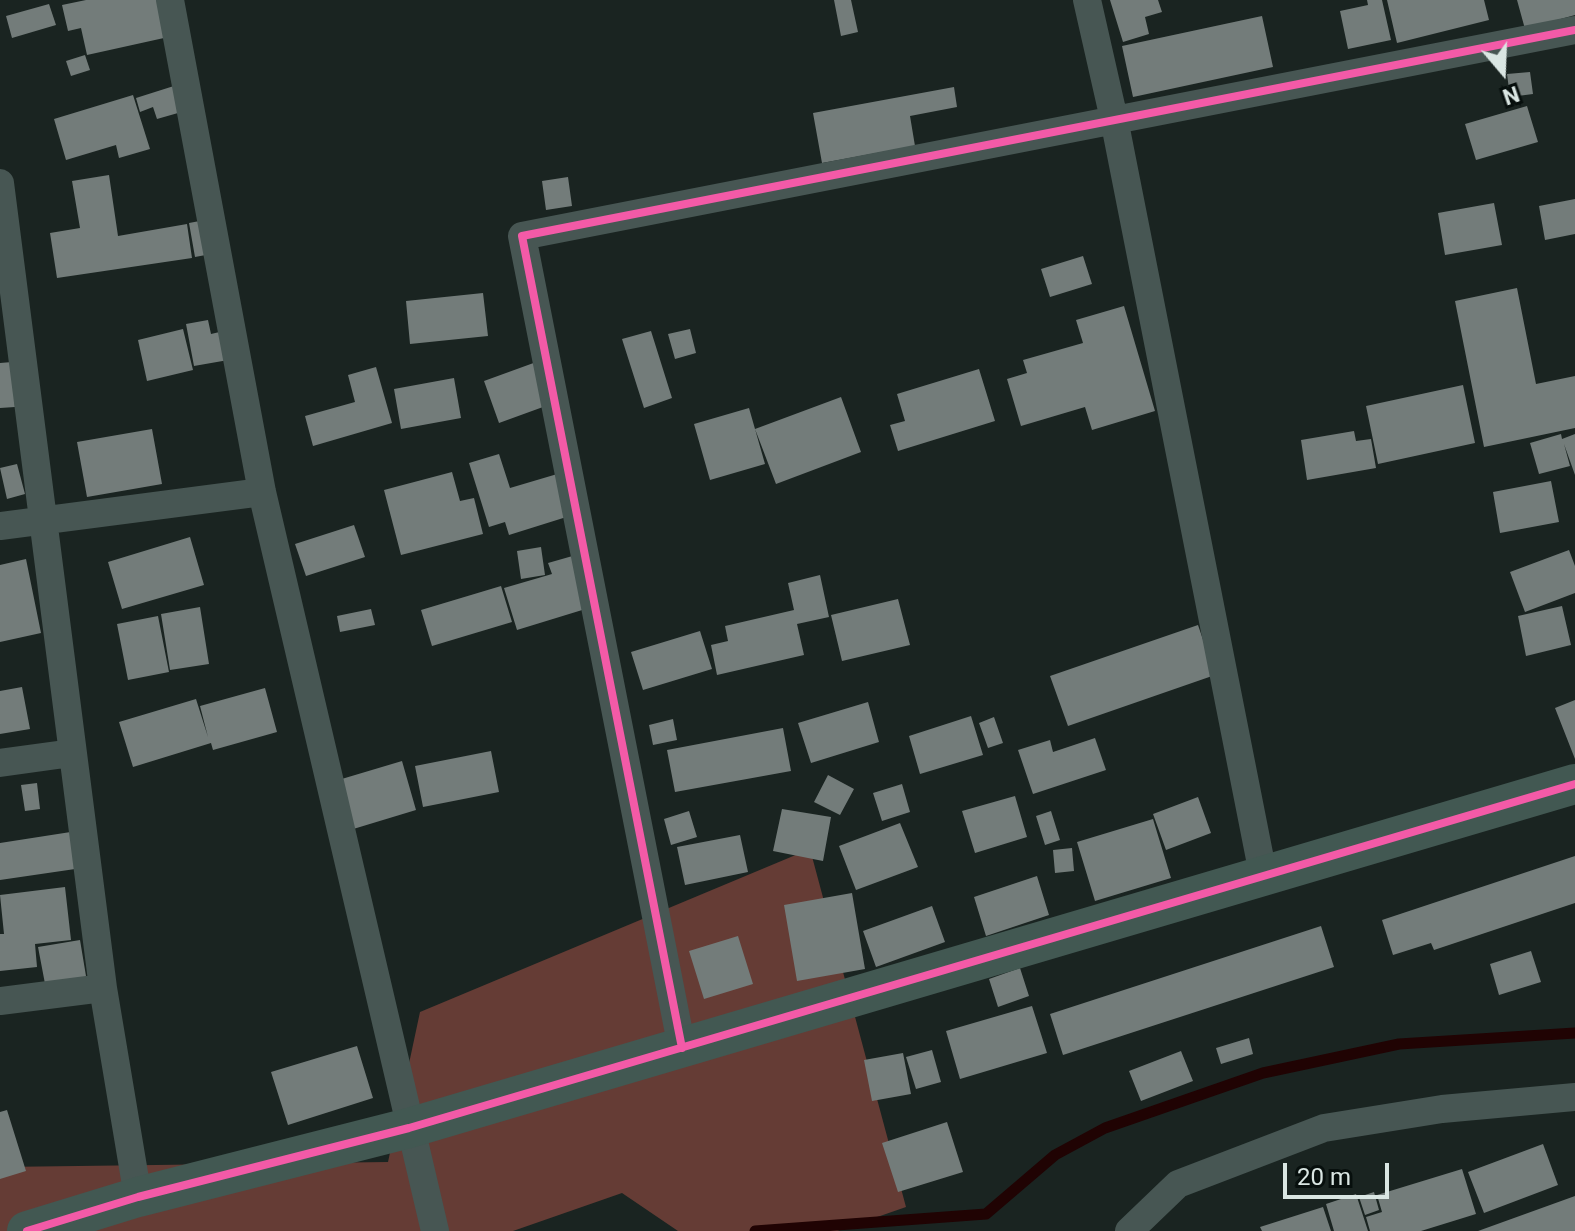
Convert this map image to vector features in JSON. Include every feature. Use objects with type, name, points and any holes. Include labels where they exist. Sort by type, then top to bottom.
[{"type":"street","points":[[170,0],[262,492],[435,1231]]},
{"type":"street","points":[[1087,0],[1114,119],[1263,874]]},
{"type":"street","points":[[682,1048],[522,236],[1575,30]]},
{"type":"street","points":[[0,183],[6,280],[43,520],[103,988],[138,1197]]},
{"type":"street","points":[[0,526],[262,492]]},
{"type":"street","points":[[0,763],[72,753]]},
{"type":"street","points":[[27,1231],[138,1197],[409,1128],[1575,784]]},
{"type":"street","points":[[0,1001],[103,988]]},
{"type":"street","points":[[1129,1231],[1178,1184],[1324,1128],[1442,1109],[1575,1097]]},
{"type":"shaded area","points":[[810,849],[906,1207],[837,1231],[678,1231],[622,1193],[513,1231],[0,1231],[0,1167],[388,1162],[420,1012]]},
{"type":"building","points":[[86,0],[165,0],[173,36],[87,55],[81,28],[68,31],[62,5]]},
{"type":"building","points":[[834,0],[851,0],[858,32],[841,36]]},
{"type":"building","points":[[1110,0],[1158,0],[1162,12],[1145,17],[1149,34],[1123,42]]},
{"type":"building","points":[[1367,0],[1382,0],[1391,40],[1348,49],[1340,11],[1368,5]]},
{"type":"building","points":[[1387,0],[1484,0],[1489,20],[1397,43]]},
{"type":"building","points":[[1517,0],[1575,0],[1575,15],[1525,29]]},
{"type":"building","points":[[49,4],[56,25],[12,38],[6,16]]},
{"type":"building","points":[[1262,16],[1273,67],[1133,97],[1122,46]]},
{"type":"building","points":[[85,55],[90,70],[71,76],[66,61]]},
{"type":"building","points":[[1530,72],[1533,94],[1510,97],[1507,74]]},
{"type":"building","points":[[177,85],[185,111],[157,119],[153,107],[140,112],[136,98]]},
{"type":"building","points":[[954,87],[957,107],[910,116],[915,146],[822,163],[813,113]]},
{"type":"building","points":[[133,95],[150,149],[119,158],[116,145],[66,160],[54,119]]},
{"type":"building","points":[[1527,106],[1538,142],[1476,160],[1465,124]]},
{"type":"building","points":[[109,175],[118,236],[187,224],[192,258],[57,278],[50,233],[80,228],[72,181]]},
{"type":"building","points":[[568,177],[572,206],[546,210],[542,181]]},
{"type":"building","points":[[1575,199],[1575,234],[1545,240],[1539,206]]},
{"type":"building","points":[[1494,203],[1502,245],[1445,255],[1438,213]]},
{"type":"building","points":[[205,220],[211,254],[195,257],[189,223]]},
{"type":"building","points":[[1083,256],[1092,284],[1050,297],[1041,269]]},
{"type":"building","points":[[1517,288],[1536,384],[1575,376],[1575,428],[1484,447],[1455,301]]},
{"type":"building","points":[[483,293],[488,336],[410,344],[406,301]]},
{"type":"building","points":[[1124,306],[1155,411],[1092,430],[1085,407],[1021,426],[1007,379],[1027,373],[1023,360],[1083,343],[1076,320]]},
{"type":"building","points":[[208,320],[211,334],[228,330],[234,359],[194,366],[186,324]]},
{"type":"building","points":[[183,329],[193,370],[147,381],[138,340]]},
{"type":"building","points":[[690,329],[696,353],[675,359],[668,334]]},
{"type":"building","points":[[651,331],[672,398],[644,408],[622,339]]},
{"type":"building","points":[[539,361],[554,403],[499,423],[484,381]]},
{"type":"building","points":[[12,362],[15,407],[0,408],[0,363]]},
{"type":"building","points":[[376,367],[392,423],[313,446],[305,416],[355,402],[348,375]]},
{"type":"building","points":[[979,369],[995,421],[898,451],[890,425],[905,421],[897,394]]},
{"type":"building","points":[[454,378],[461,418],[401,429],[394,389]]},
{"type":"building","points":[[1463,385],[1475,443],[1378,464],[1366,406]]},
{"type":"building","points":[[841,397],[861,452],[776,484],[755,429]]},
{"type":"building","points":[[749,408],[765,464],[710,480],[694,424]]},
{"type":"building","points":[[152,429],[162,484],[87,497],[77,442]]},
{"type":"building","points":[[1354,431],[1356,441],[1371,439],[1376,468],[1307,480],[1301,440]]},
{"type":"building","points":[[1561,434],[1562,439],[1575,434],[1575,475],[1564,444],[1570,466],[1539,474],[1530,443]]},
{"type":"building","points":[[499,454],[510,488],[564,472],[576,514],[509,535],[505,522],[489,527],[469,463]]},
{"type":"building","points":[[17,464],[25,494],[7,499],[0,468]]},
{"type":"building","points":[[452,472],[460,501],[474,498],[483,534],[401,555],[384,490]]},
{"type":"building","points":[[1551,481],[1559,522],[1500,533],[1493,492]]},
{"type":"building","points":[[354,525],[365,557],[306,576],[295,544]]},
{"type":"building","points":[[190,537],[204,585],[122,609],[108,562]]},
{"type":"building","points":[[541,547],[545,575],[521,579],[517,551]]},
{"type":"building","points":[[1569,550],[1575,566],[1575,593],[1525,612],[1510,572]]},
{"type":"building","points":[[576,555],[592,607],[517,630],[504,588],[552,574],[548,563]]},
{"type":"building","points":[[26,559],[41,633],[0,642],[0,565]]},
{"type":"building","points":[[820,575],[829,617],[797,624],[804,655],[717,675],[711,645],[728,641],[725,626],[794,610],[788,583]]},
{"type":"building","points":[[501,586],[512,622],[432,646],[421,610]]},
{"type":"building","points":[[898,599],[910,645],[842,661],[831,615]]},
{"type":"building","points":[[1562,606],[1571,645],[1526,656],[1518,616]]},
{"type":"building","points":[[200,607],[209,664],[170,670],[161,614]]},
{"type":"building","points":[[371,609],[375,625],[340,632],[337,616]]},
{"type":"building","points":[[158,616],[169,672],[128,680],[117,624]]},
{"type":"building","points":[[1198,625],[1215,675],[1068,726],[1050,676]]},
{"type":"building","points":[[700,631],[712,669],[643,690],[631,652]]},
{"type":"building","points":[[22,687],[30,729],[0,734],[0,691]]},
{"type":"building","points":[[265,688],[277,732],[213,750],[211,743],[133,767],[119,722],[196,699],[208,737],[200,706]]},
{"type":"building","points":[[1575,700],[1575,759],[1555,708]]},
{"type":"building","points":[[868,702],[879,742],[811,763],[798,723]]},
{"type":"building","points":[[971,716],[983,755],[920,774],[909,736]]},
{"type":"building","points":[[994,717],[1003,743],[988,748],[979,723]]},
{"type":"building","points":[[673,719],[677,740],[653,745],[649,725]]},
{"type":"building","points":[[783,728],[791,771],[675,792],[667,750]]},
{"type":"building","points":[[1095,738],[1106,770],[1033,794],[1018,750],[1050,740],[1053,752]]},
{"type":"building","points":[[491,751],[499,792],[423,807],[415,766]]},
{"type":"building","points":[[402,761],[416,810],[350,830],[335,781]]},
{"type":"building","points":[[828,775],[854,789],[840,815],[814,802]]},
{"type":"building","points":[[37,783],[40,809],[25,811],[21,785]]},
{"type":"building","points":[[902,784],[910,812],[882,821],[873,793]]},
{"type":"building","points":[[1015,796],[1027,837],[975,853],[962,811]]},
{"type":"building","points":[[1198,797],[1211,833],[1166,850],[1153,814]]},
{"type":"building","points":[[782,809],[831,817],[823,861],[773,851]]},
{"type":"building","points":[[689,811],[697,837],[671,845],[664,819]]},
{"type":"building","points":[[1051,811],[1060,840],[1045,845],[1036,816]]},
{"type":"building","points":[[1153,819],[1171,878],[1095,901],[1077,842]]},
{"type":"building","points":[[900,823],[918,867],[856,890],[839,846]]},
{"type":"building","points":[[77,831],[82,868],[0,880],[0,843]]},
{"type":"building","points":[[740,835],[748,872],[685,885],[677,847]]},
{"type":"building","points":[[1072,848],[1074,871],[1055,873],[1053,850]]},
{"type":"building","points":[[1575,856],[1575,903],[1434,950],[1431,943],[1393,955],[1382,920]]},
{"type":"building","points":[[1037,876],[1049,915],[986,936],[974,897]]},
{"type":"building","points":[[65,887],[71,940],[35,944],[37,967],[0,971],[0,934],[4,934],[0,895]]},
{"type":"building","points":[[852,893],[865,969],[797,981],[784,905]]},
{"type":"building","points":[[932,906],[945,942],[876,967],[863,931]]},
{"type":"building","points":[[1321,926],[1334,967],[1063,1055],[1050,1014]]},
{"type":"building","points":[[738,936],[753,984],[704,999],[689,951]]},
{"type":"building","points":[[80,940],[87,982],[46,989],[38,947]]},
{"type":"building","points":[[1531,951],[1541,982],[1499,995],[1490,964]]},
{"type":"building","points":[[1020,968],[1029,996],[998,1007],[989,979]]},
{"type":"building","points":[[1032,1006],[1047,1053],[960,1079],[946,1031]]},
{"type":"building","points":[[1249,1038],[1253,1054],[1221,1064],[1216,1048]]},
{"type":"building","points":[[357,1046],[373,1098],[288,1125],[271,1072]]},
{"type":"building","points":[[932,1050],[941,1082],[916,1089],[906,1057]]},
{"type":"building","points":[[1181,1051],[1193,1081],[1141,1101],[1129,1071]]},
{"type":"building","points":[[903,1053],[911,1094],[872,1101],[864,1060]]},
{"type":"building","points":[[7,1110],[26,1171],[0,1179],[0,1112]]},
{"type":"building","points":[[947,1122],[963,1172],[898,1192],[882,1143]]},
{"type":"building","points":[[1543,1144],[1558,1185],[1484,1213],[1468,1172]]},
{"type":"building","points":[[1462,1169],[1476,1214],[1421,1231],[1370,1231],[1366,1217],[1382,1212],[1377,1195]]},
{"type":"building","points":[[1374,1192],[1379,1210],[1365,1215],[1359,1197]]},
{"type":"building","points":[[1356,1194],[1368,1231],[1334,1231],[1326,1204]]},
{"type":"building","points":[[1575,1196],[1575,1231],[1478,1231]]},
{"type":"building","points":[[1323,1207],[1331,1231],[1262,1231],[1260,1227]]},
{"type":"waterway","points":[[755,1231],[986,1214],[1055,1155],[1105,1128],[1263,1073],[1399,1044],[1575,1033]]},
{"type":"cycle path","points":[[682,1048],[522,236],[1575,30]]},
{"type":"cycle path","points":[[27,1231],[138,1197],[409,1128],[1575,784]]}]
